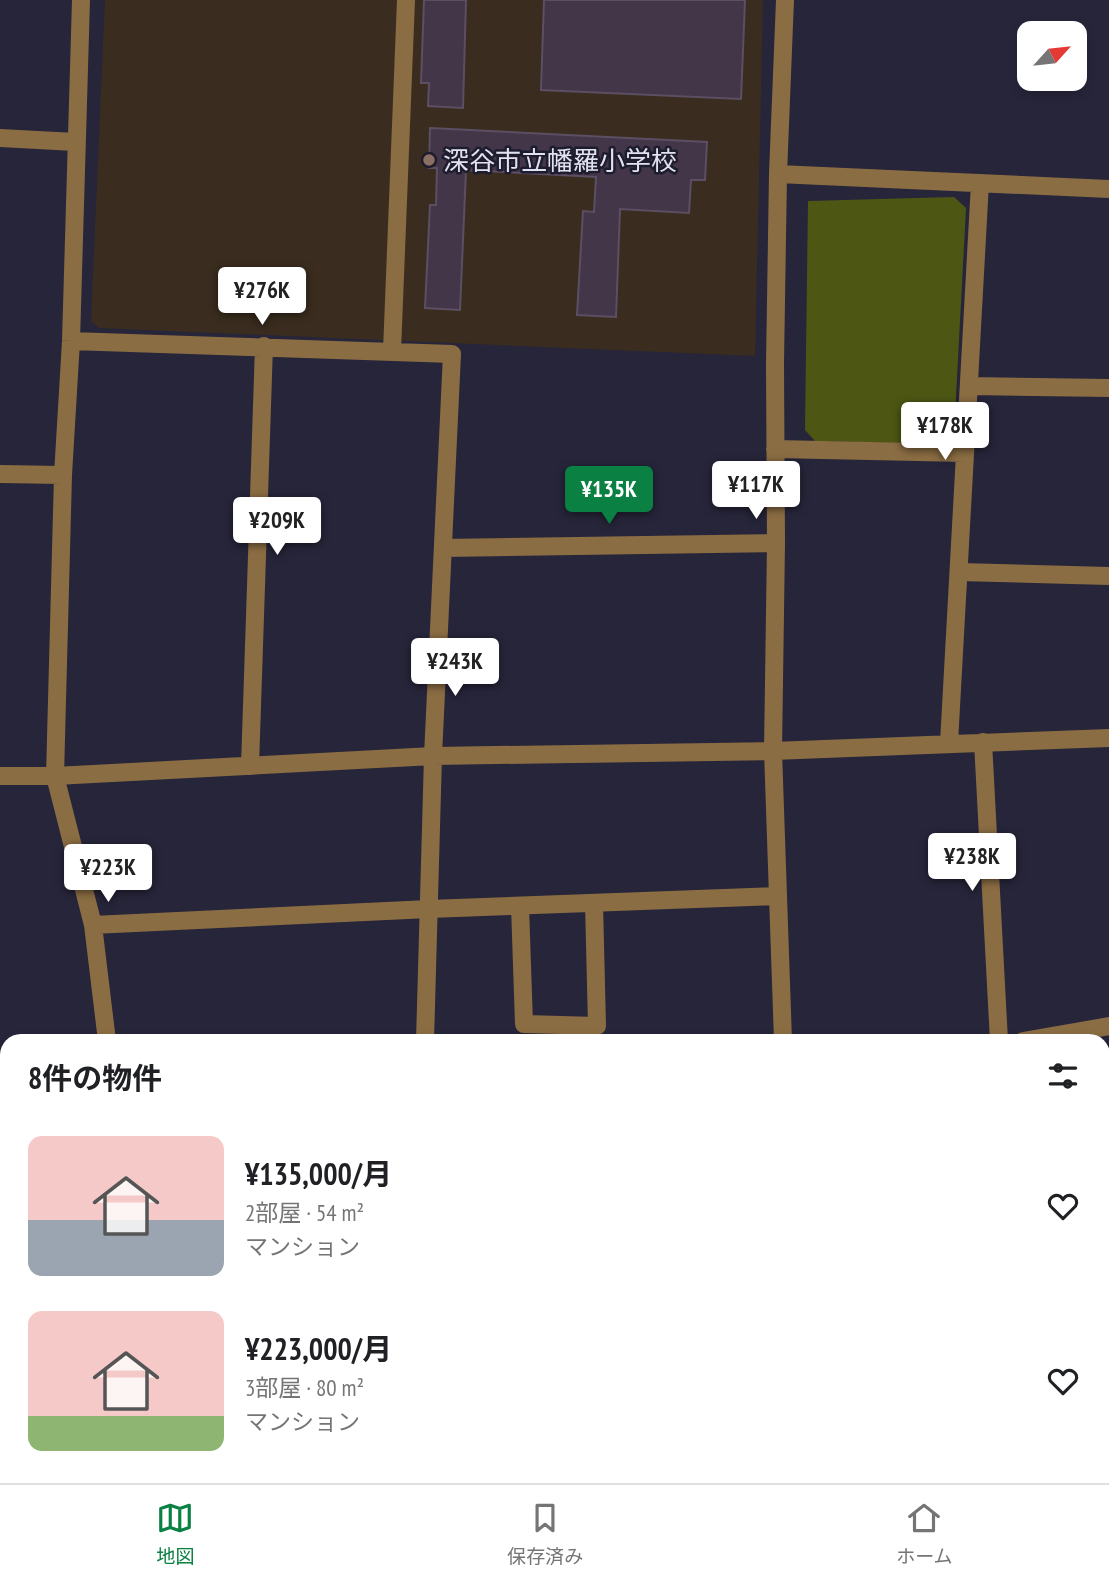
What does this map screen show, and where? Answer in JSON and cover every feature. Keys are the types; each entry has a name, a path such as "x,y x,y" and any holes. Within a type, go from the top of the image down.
{"street":[{"path":"81,0 55,776 93,925 106,1034"},
{"path":"392,351 407,0"},
{"path":"783,1034 773,751 778,174 785,0"},
{"path":"0,138 75,142"},
{"path":"778,174 1109,189"},
{"path":"950,743 980,183"},
{"path":"71,341 452,354 433,756 425,1034"},
{"path":"250,766 264,346"},
{"path":"968,386 1109,388"},
{"path":"775,449 965,453"},
{"path":"0,474 63,475"},
{"path":"443,548 776,543"},
{"path":"959,572 1109,576"},
{"path":"0,776 55,776 433,756 773,751 1109,738"},
{"path":"983,742 999,1034"},
{"path":"93,925 778,896"},
{"path":"520,906 524,1024 597,1026 594,903"},
{"path":"1063,1034 1109,1026"}],"shaded area":[{"name":"深谷市立幡羅小学校","path":"105,0 763,0 755,356 99,328 91,321"}],"green space":[{"path":"954,197 966,208 954,434 945,444 815,441 805,430 808,201"}],"building":[{"path":"424,0 466,0 463,108 428,106 429,83 421,83"},
{"path":"544,0 745,0 741,99 541,90"},
{"path":"430,128 707,142 705,180 691,180 689,213 620,209 616,317 577,315 583,211 594,212 596,177 466,170 460,310 425,308 430,205 436,205 437,168 429,168"}],"place":[{"name":"深谷市立幡羅小学校","path":"429,160"}]}
